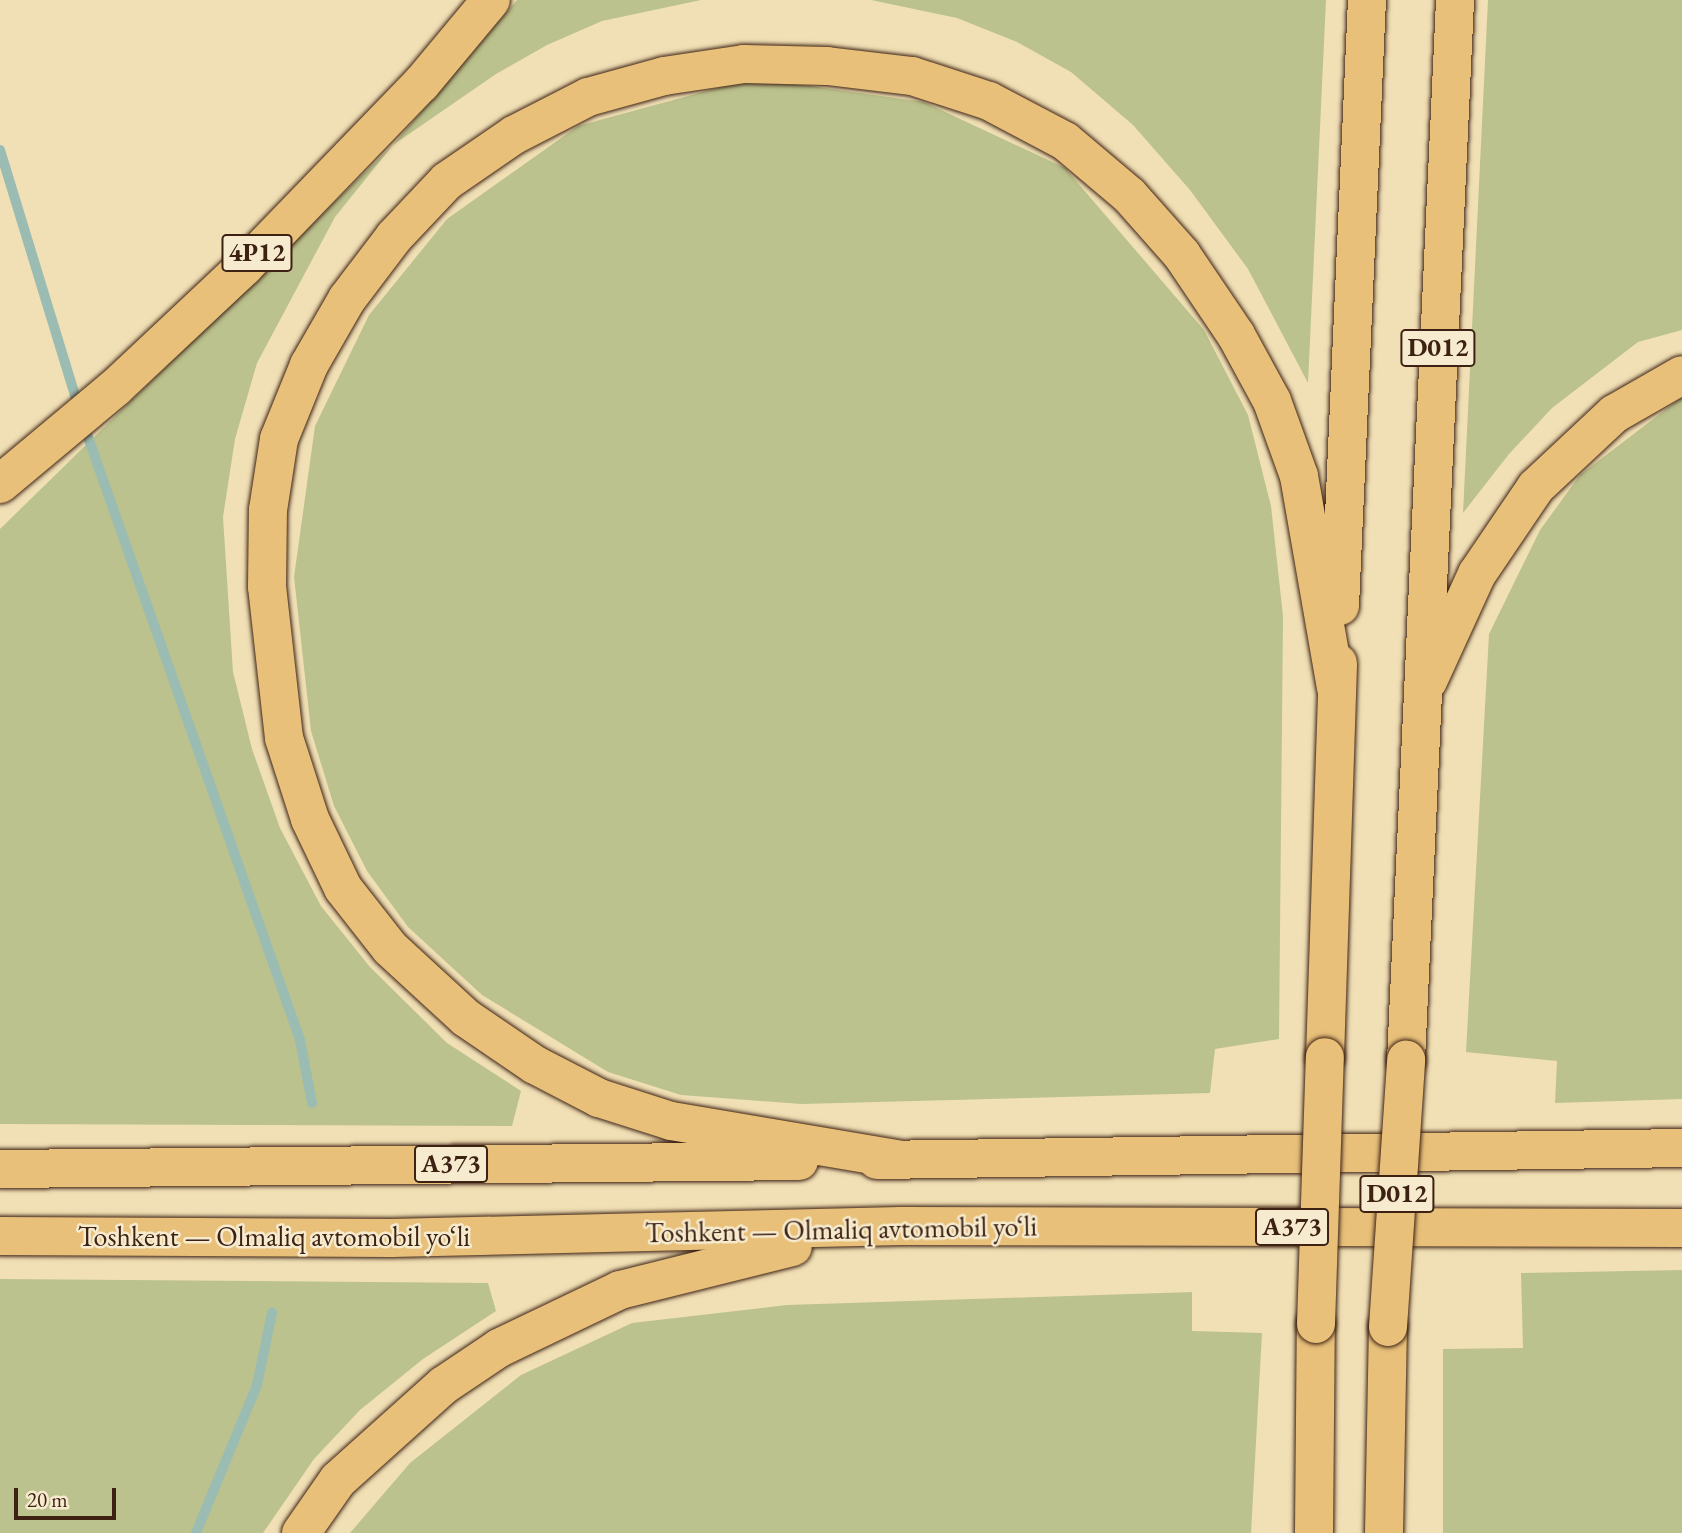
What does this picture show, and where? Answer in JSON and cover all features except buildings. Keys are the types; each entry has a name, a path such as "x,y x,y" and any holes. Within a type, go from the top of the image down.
{"highway":[{"name":"4P12","path":"0,484 115,388 244,267 421,84 491,0"},
{"name":"D012","path":"1314,1533 1316,1324 1336,688 1367,0"},
{"name":"D012","path":"1384,1533 1388,1327 1406,1060 1455,0"},
{"path":"902,1160 671,1121 599,1098 535,1065 466,1018 390,948 343,888 310,820 284,738 267,587 268,510 279,439 309,365 346,299 394,237 447,181 514,135 588,97 664,76 744,64 827,66 912,76 989,101 1065,141 1129,195 1182,255 1236,335 1272,401 1299,476 1336,688"},
{"path":"1421,696 1477,575 1536,487 1614,414 1682,375"},
{"name":"A373","path":"0,1169 902,1160 1682,1148"},
{"path":"301,1533 338,1480 444,1385 499,1348 562,1315 620,1290 747,1256 901,1226"},
{"name":"Toshkent — Olmaliq avtomobil yo‘li","path":"0,1236 391,1238 901,1226 1682,1228"}],"green space":[{"path":"517,0 701,0 602,21 547,45 496,74 393,145"},
{"path":"871,0 1326,0 1308,383 1248,269 1190,190 1133,125 1071,72 1017,42 957,18"},
{"path":"1488,0 1682,0 1682,330 1638,342 1552,408 1509,454 1463,513"},
{"path":"754,78 924,102 1065,168 1204,330 1248,415 1271,506 1283,616 1279,1039 1215,1049 1210,1093 801,1104 681,1095 608,1072 482,995 408,927 367,871 334,806 311,731 294,577 315,426 369,315 447,219 578,126"},
{"path":"393,145 335,217 257,363 235,439 223,517 233,672 252,749 280,828 321,906 370,967 447,1043 521,1091 512,1126 0,1124 0,529"},
{"path":"1682,397 1682,1099 1555,1103 1557,1061 1466,1052 1489,634 1540,530 1580,475"},
{"path":"1682,1270 1682,1533 1443,1533 1443,1349 1523,1348 1521,1273"},
{"path":"0,1279 488,1283 496,1311 423,1359 360,1410 314,1459 263,1533 0,1533"},
{"path":"1192,1292 1192,1331 1262,1333 1251,1533 350,1533 410,1463 521,1375 632,1323 787,1305"}],"waterway":[{"path":"0,150 79,408"},
{"path":"83,423 300,1040 312,1103"},
{"path":"196,1533 257,1385 272,1313"}]}
